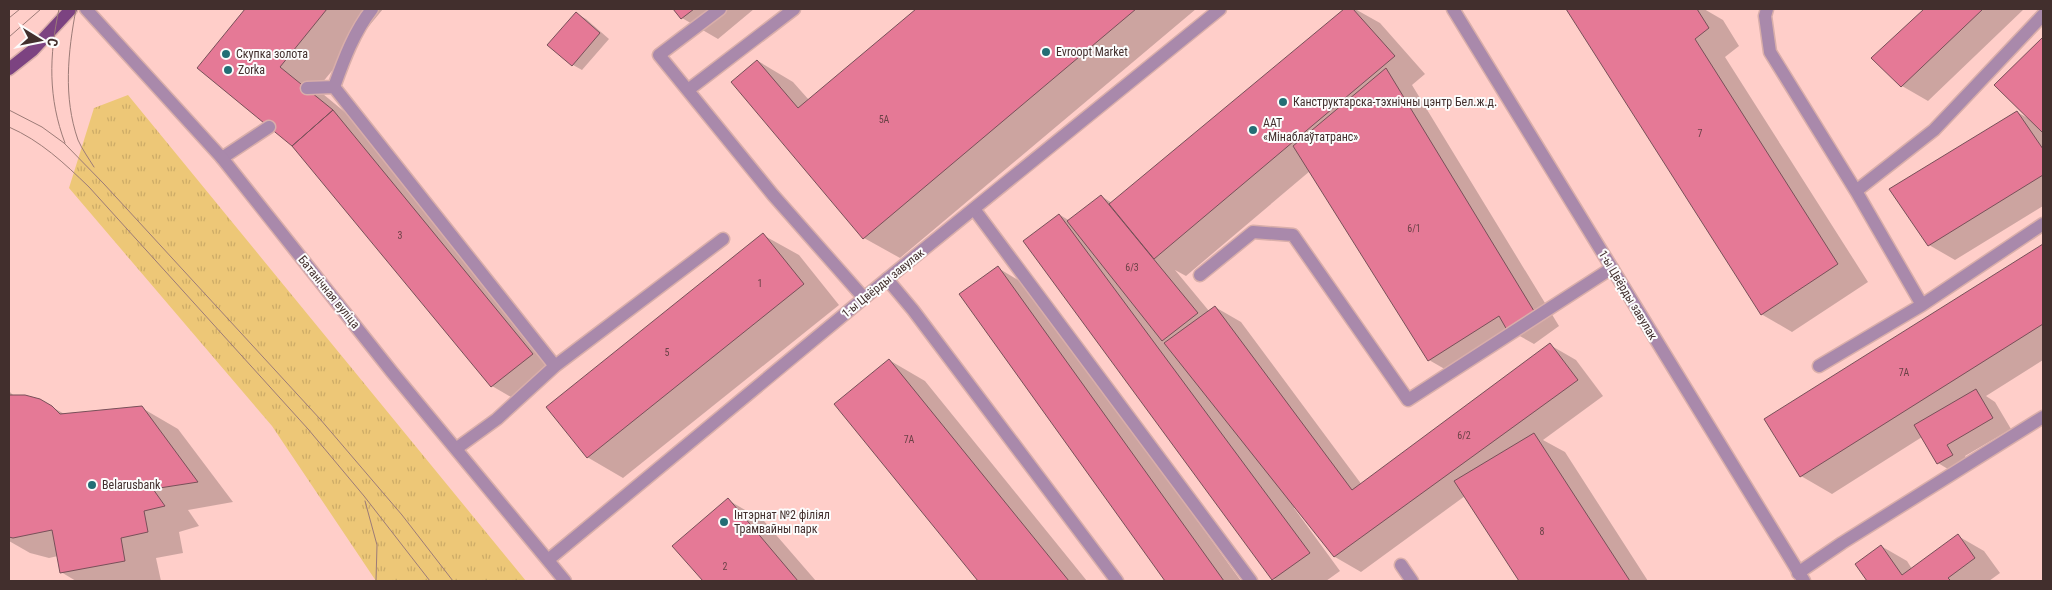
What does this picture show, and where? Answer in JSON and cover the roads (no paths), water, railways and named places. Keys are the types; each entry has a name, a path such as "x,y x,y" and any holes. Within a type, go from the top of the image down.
{"main road":[{"path":"9,69 33,50 71,9"}],"street":[{"name":"Батанічная вуліца","path":"86,9 222,158 392,372 457,448 565,581"},
{"path":"334,87 360,24 372,9"},
{"path":"720,9 659,55 773,194 864,298"},
{"path":"688,90 794,9"},
{"name":"1-ы Цвёрды завулак","path":"548,560 887,279 1220,9"},
{"name":"1-ы Цвёрды завулак","path":"1453,9 1801,577"},
{"path":"1767,9 1765,16 1770,52 1856,191 1922,305"},
{"path":"1856,191 1934,130 2043,15"},
{"path":"306,88 334,87"},
{"path":"334,87 555,366"},
{"path":"222,158 269,127"},
{"path":"974,209 1251,581"},
{"path":"1819,366 1922,305 2043,224"},
{"path":"1200,275 1253,232 1293,235 1408,400 1612,268"},
{"path":"457,448 497,419 555,366 723,239"},
{"path":"887,279 919,318 1117,581"},
{"path":"1801,577 1842,543 2043,417"},
{"path":"1401,565 1412,581"}],"tram line":[{"path":"9,18 20,9"},
{"path":"9,37 41,9"},
{"path":"59,9 53,43 52,77 55,110 65,143"},
{"path":"76,9 68,74 70,107 78,140 94,167"},
{"path":"9,110 42,127 64,143 104,184 320,419 402,515 453,581"},
{"path":"9,127 42,146 89,187 308,429 364,496 430,581"},
{"path":"365,501 377,545 376,581"}],"place":[{"name":"Evroopt Market","path":"1046,52"},
{"name":"Скупка золота","path":"226,54"},
{"name":"Zorka","path":"228,70"},
{"name":"Канструктарска-тэхнічны цэнтр Бел.ж.д.","path":"1283,102"},
{"name":"ААТ «Мінаблаўтатранс»","path":"1253,130"},
{"name":"Belarusbank","path":"92,485"},
{"name":"Інтэрнат №2 філіял Трамвайны парк","path":"724,522"}]}
